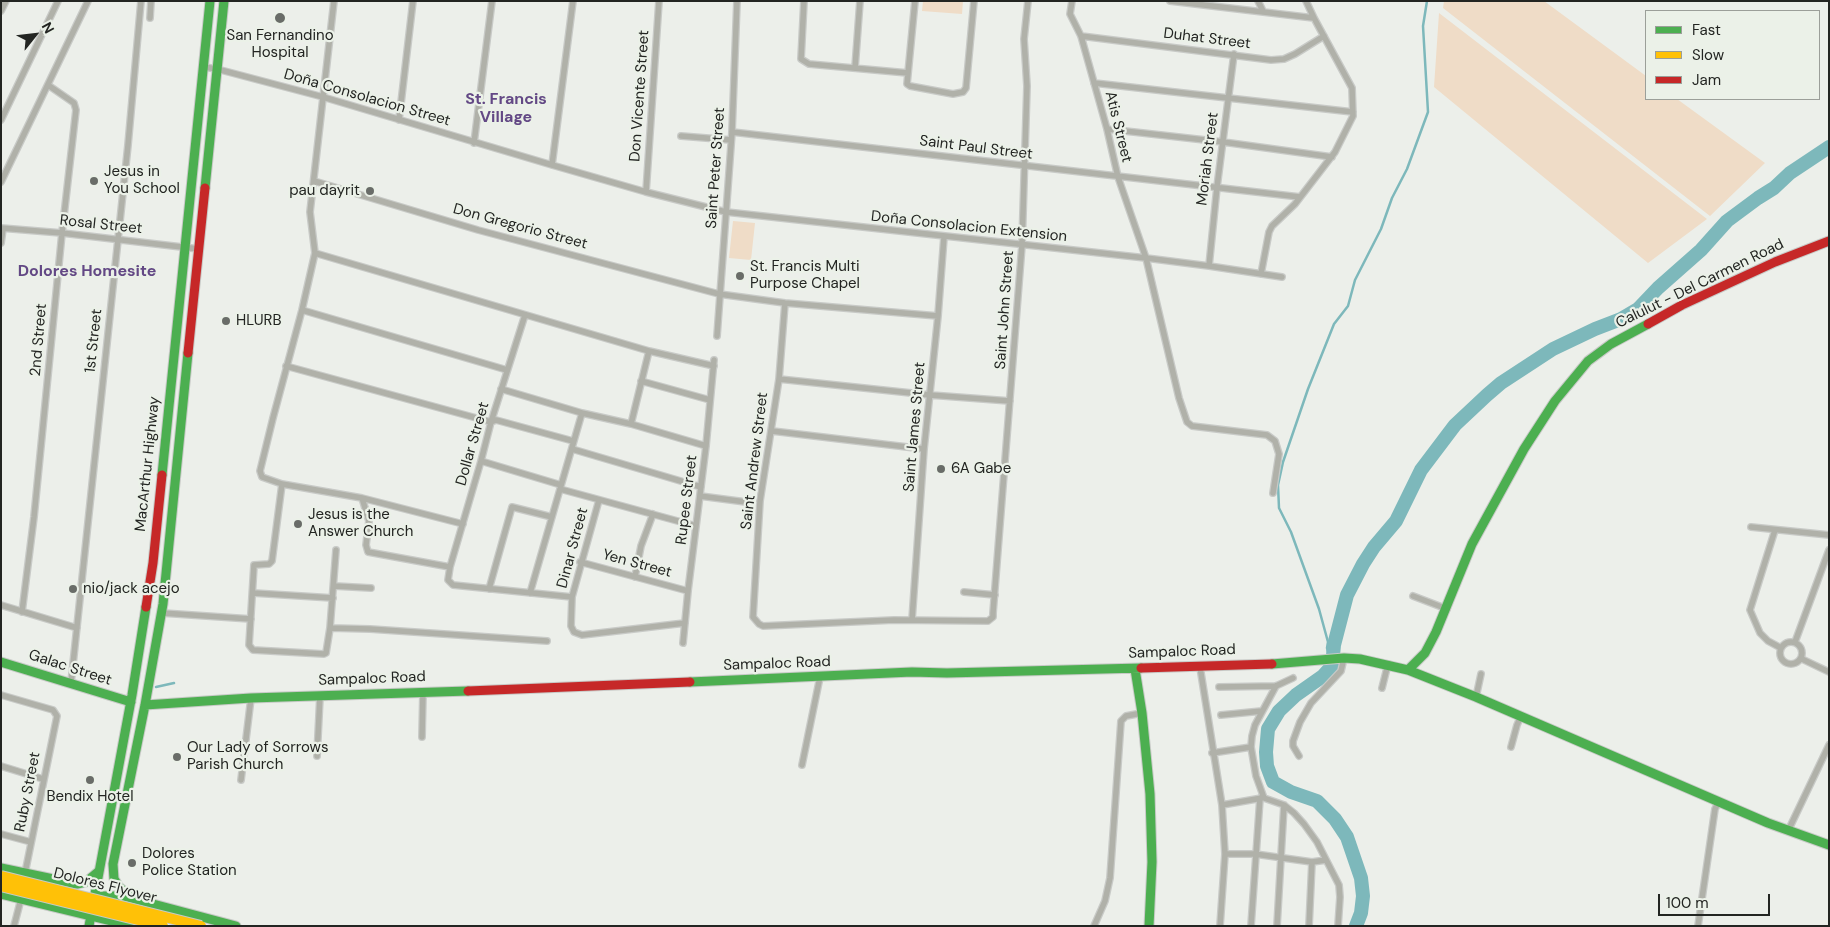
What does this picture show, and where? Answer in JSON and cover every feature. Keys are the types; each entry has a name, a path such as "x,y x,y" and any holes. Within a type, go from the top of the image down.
{"main road":[{"name":"MacArthur Highway","path":"90,921 124,700 154,553 210,1"},
{"name":"MacArthur Highway","path":"149,902 124,892 114,879 113,864 162,613 224,1"},
{"name":"Calulut - Del Carmen Road","path":"1408,670 1425,653 1447,609 1472,544 1538,424 1588,361 1611,344 1682,305 1775,262 1829,241"},
{"name":"Sampaloc Road","path":"145,705 251,698 546,688 912,672 956,673 1135,669 1276,664 1343,658 1364,659 1408,670 1476,697 1788,831 1829,845"},
{"name":"Galac Street","path":"1,662 124,700"},
{"path":"1135,669 1142,712 1150,794 1152,852 1149,926"},
{"path":"1,868 77,884 86,882 98,872"},
{"path":"21,898 26,874"},
{"name":"Dolores Flyover","path":"1,876 201,926"},
{"name":"Dolores Flyover","path":"1,886 163,926"},
{"path":"1,894 21,898 90,921 120,923 132,926"},
{"path":"93,902 101,896 123,896 236,926"},
{"path":"120,923 114,917 112,911 117,900 123,896"}],"street":[{"path":"1,11 6,1"},
{"path":"1,120 58,1"},
{"path":"1,182 88,1"},
{"name":"1st Street","path":"71,683 118,240 141,1"},
{"path":"150,18 151,1"},
{"path":"334,1 310,212 315,253 260,471 262,477 282,484 362,498 463,524"},
{"path":"400,120 413,1"},
{"path":"474,143 492,1"},
{"path":"552,166 573,1"},
{"name":"Don Vicente Street","path":"646,192 659,1"},
{"name":"Saint Peter Street","path":"718,336 719,294 732,132 737,1"},
{"path":"804,1 801,59 809,64 908,73"},
{"path":"855,68 860,1"},
{"path":"915,1 907,84 953,94 963,92 966,88 974,1"},
{"name":"Saint John Street","path":"912,620 985,622 990,619 993,613 1022,245 1027,86 1024,39 1028,1"},
{"name":"Atis Street","path":"1072,1 1070,14 1081,36 1107,129 1118,177 1146,258 1179,398 1187,422 1192,426 1267,435 1275,441 1279,454 1273,493"},
{"path":"1170,1 1314,18"},
{"path":"1258,1 1263,11"},
{"path":"1261,274 1269,232 1272,226 1300,197 1332,157 1353,116 1352,88 1306,1"},
{"name":"Duhat Street","path":"1081,36 1271,60 1284,59 1324,36"},
{"name":"Moriah Street","path":"1209,266 1234,54"},
{"name":"Doña Consolacion Street","path":"204,67 323,97 552,166 726,212"},
{"path":"1094,83 1353,112"},
{"name":"2nd Street","path":"22,612 34,517 76,110 74,103 48,85"},
{"path":"1107,129 1332,157"},
{"name":"Saint Paul Street","path":"732,132 1300,197"},
{"path":"681,136 731,140"},
{"name":"Don Gregorio Street","path":"314,181 478,230 719,294 784,303 938,316"},
{"name":"Doña Consolacion Extension","path":"726,212 1146,258 1282,277"},
{"path":"1,243 2,228"},
{"name":"Rosal Street","path":"2,228 62,233 199,250"},
{"name":"Saint James Street","path":"912,620 924,449 944,237"},
{"path":"315,253 649,351 631,424"},
{"name":"Saint Andrew Street","path":"784,303 772,431 760,501 752,615 755,621 763,626 912,620"},
{"path":"302,310 507,370"},
{"name":"Dollar Street","path":"489,589 453,586 448,580 491,422 525,315"},
{"name":"Rupee Street","path":"649,351 714,363 683,643"},
{"path":"286,366 491,422 496,420 573,441"},
{"path":"778,379 930,395 1010,401"},
{"path":"641,381 710,400"},
{"path":"501,389 706,446"},
{"path":"530,593 582,413"},
{"path":"772,431 924,449"},
{"path":"572,448 701,487"},
{"path":"481,461 599,500 696,526"},
{"path":"282,484 272,561 269,564 254,565 249,645 253,650 324,654 327,650 330,628 336,550"},
{"path":"700,496 746,502"},
{"path":"362,498 369,521 366,545 368,552 450,567"},
{"name":"Dinar Street","path":"599,500 580,562 572,597 571,626 574,632 582,635 685,623"},
{"path":"552,517 512,506 489,589 572,597"},
{"path":"635,577 641,546 653,514"},
{"path":"1751,527 1829,535"},
{"path":"1775,530 1750,610 1760,633 1768,641 1781,648"},
{"path":"1795,642 1829,550"},
{"name":"Yen Street","path":"580,562 688,591"},
{"path":"334,586 371,588"},
{"path":"964,592 995,595"},
{"path":"252,593 332,598"},
{"path":"1413,596 1447,609"},
{"path":"1,605 77,628"},
{"path":"162,613 251,619"},
{"path":"330,628 547,641"},
{"path":"1795,642 1803,652 1802,659 1792,665 1786,663 1780,654 1781,648 1785,644 1795,642"},
{"path":"1299,756 1293,746 1293,740 1300,722 1311,703 1341,671 1343,658"},
{"path":"1802,659 1829,672"},
{"path":"1382,688 1388,664"},
{"path":"1200,667 1212,752 1222,805 1225,854 1220,926"},
{"path":"1476,697 1481,674"},
{"path":"802,765 820,677"},
{"path":"1219,687 1276,686 1293,678"},
{"path":"1251,926 1255,854 1262,798 1251,747 1255,725 1276,686"},
{"path":"422,736 423,692"},
{"name":"Ruby Street","path":"1,695 53,710 57,716 43,779 26,874"},
{"path":"317,756 320,696"},
{"path":"241,780 251,698"},
{"path":"1221,716 1262,711"},
{"path":"1094,926 1105,901 1110,878 1121,720 1126,716 1142,712"},
{"path":"1511,747 1521,716"},
{"path":"1788,831 1829,745"},
{"path":"1212,752 1251,747"},
{"path":"1,766 43,779"},
{"path":"1222,805 1262,798 1284,805 1304,824 1316,842 1339,886 1338,926"},
{"path":"1698,926 1715,809 1718,801"},
{"path":"1277,926 1284,805"},
{"path":"1,834 31,842"},
{"path":"1225,854 1255,854 1312,862 1326,860"},
{"path":"1309,926 1312,862"},
{"path":"14,926 21,898"}],"shaded area":[{"path":"923,1 963,1 962,14 922,11"},
{"path":"1444,1 1544,1 1645,75 1645,100 1678,100 1765,163 1710,216 1443,8"},
{"path":"1439,13 1707,219 1648,263 1434,87"},
{"path":"733,221 755,223 751,260 729,258"}],"waterway":[{"path":"1332,666 1319,609 1291,532 1279,508 1278,485 1283,462 1308,389 1334,324 1348,306 1355,280 1381,229 1392,198 1407,169 1428,112 1423,26 1427,1"},
{"path":"1356,926 1361,913 1363,896 1361,878 1347,837 1335,819 1317,801 1291,792 1273,782 1267,766 1266,752 1268,729 1279,711 1296,695 1323,676 1332,666 1334,645 1347,595 1363,564 1374,547 1396,521 1421,470 1455,425 1487,395 1501,383 1553,349 1621,319 1638,309 1658,288 1701,250 1727,221 1774,188 1790,173 1829,147"},
{"path":"156,687 174,683"}],"traffic: fast":[{"path":"162,475 210,1"},
{"path":"205,188 224,1"},
{"path":"1408,670 1425,653 1436,632 1472,544 1524,449 1555,401 1588,361 1611,344 1648,324"},
{"path":"149,902 125,892 119,887 114,879 113,864 163,604 188,353"},
{"path":"89,926 132,695 146,607"},
{"path":"1272,664 1344,658 1360,659 1408,670 1476,697 1768,823 1829,845"},
{"path":"1,662 131,702"},
{"path":"690,682 912,672 947,673 1141,668"},
{"path":"1135,669 1142,713 1150,794 1152,862 1149,926"},
{"path":"145,705 251,698 468,691"},
{"path":"1,868 77,884 86,882 98,872"},
{"path":"1,894 132,926"},
{"path":"93,902 101,896 123,896 236,926"}],"traffic: jam":[{"path":"188,353 205,188"},
{"path":"1648,324 1682,305 1775,262 1829,241"},
{"path":"146,607 153,563 162,475"},
{"path":"1141,668 1272,664"},
{"path":"468,691 690,682"}],"traffic: slow":[{"path":"1,876 201,926"},
{"path":"1,886 163,926"}],"place":[{"name":"San Fernandino Hospital","path":"280,18"},
{"name":"Jesus in You School","path":"94,181"},
{"name":"pau dayrit","path":"370,191"},
{"name":"St. Francis Multi Purpose Chapel","path":"740,276"},
{"name":"HLURB","path":"226,321"},
{"name":"6A Gabe","path":"941,469"},
{"name":"Jesus is the Answer Church","path":"298,524"},
{"name":"nio/jack acejo","path":"73,589"},
{"name":"Our Lady of Sorrows Parish Church","path":"177,757"},
{"name":"Bendix Hotel","path":"90,780"},
{"name":"Dolores Police Station","path":"132,863"}],"district":[{"name":"St. Francis Village","path":"506,109"},
{"name":"Dolores Homesite","path":"87,272"}]}
